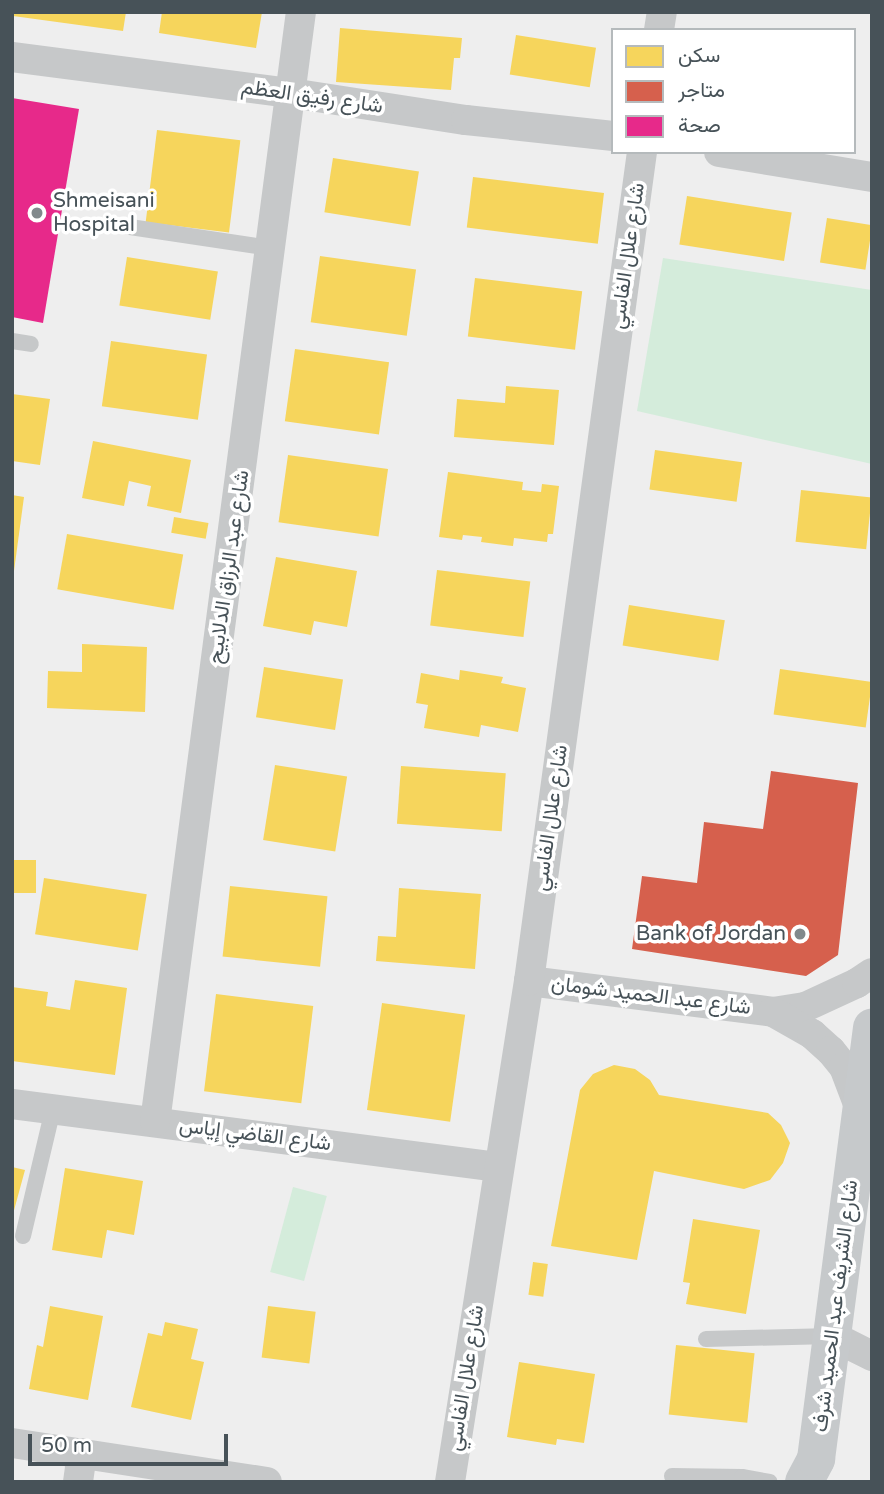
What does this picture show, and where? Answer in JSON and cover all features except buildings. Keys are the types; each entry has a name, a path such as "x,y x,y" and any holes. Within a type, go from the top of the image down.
{"street":[{"name":"شارع عبد الرزاق الدلابيح","path":"155,1122 301,12"},
{"name":"شارع رفيق العظم","path":"12,57 291,93 466,120 611,136"},
{"name":"شارع علال الفاسي","path":"450,1482 497,1167 529,981 642,154"},
{"path":"731,154 872,177"},
{"name":"شارع عبد الحميد شومان","path":"529,981 773,1012 805,1007 857,983 872,973"},
{"name":"شارع عبد الحميد شومان","path":"773,1012 812,1034 831,1051 844,1067 860,1109"},
{"name":"شارع الشريف عبد الحميد شرف","path":"814,1474 871,1041"},
{"name":"شارع القاضي إياس","path":"12,1104 497,1167"},
{"path":"832,1336 872,1356"},
{"path":"12,1443 80,1468 267,1482"}],"lane":[{"path":"130,227 271,248"},
{"path":"12,341 31,344"},
{"path":"23,1236 53,1109"},
{"path":"706,1339 832,1336"},
{"path":"673,1476 742,1477 770,1482"}],"green space":[{"path":"663,258 872,290 872,464 637,411"},
{"path":"293,1187 327,1196 304,1281 270,1272"}],"place":[{"name":"Shmeisani Hospital","path":"37,213"},
{"name":"Bank of Jordan","path":"800,934"}]}
